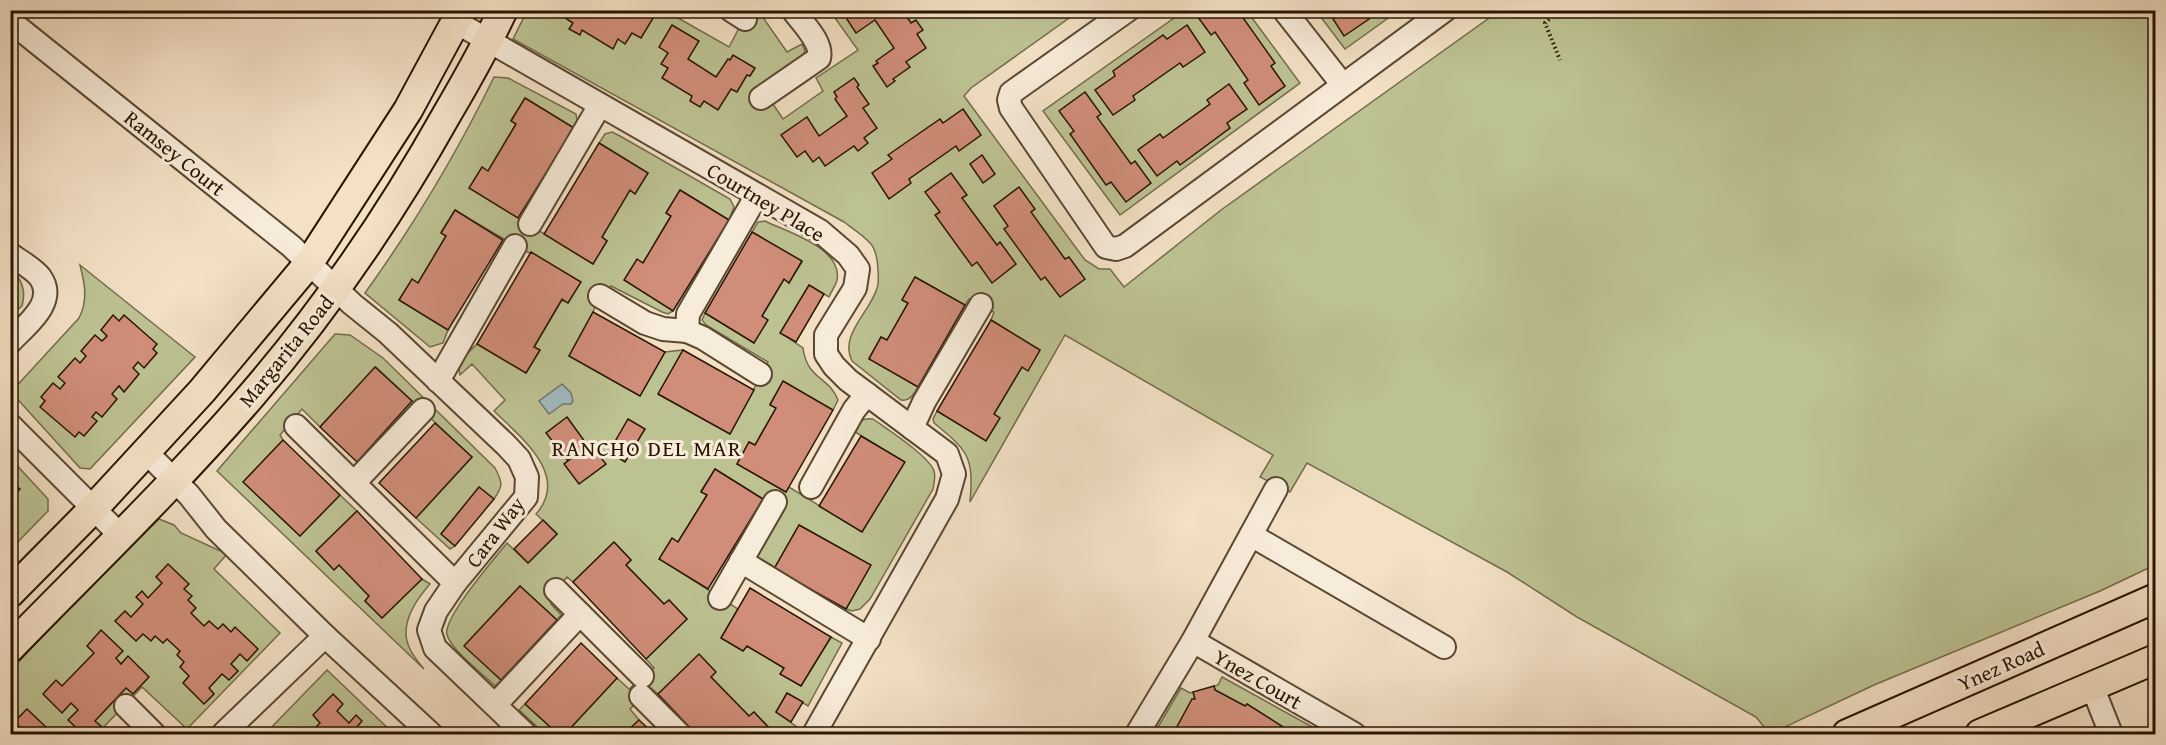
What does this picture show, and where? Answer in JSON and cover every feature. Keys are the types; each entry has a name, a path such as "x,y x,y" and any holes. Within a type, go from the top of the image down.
{"main road":[{"name":"Margarita Road","path":"10,648 174,480 251,395 337,288 418,166 489,41 503,10"},
{"name":"Margarita Road","path":"10,594 94,508 202,391 309,263 408,111 459,16"},
{"name":"Ynez Road","path":"1847,735 2156,598"},
{"path":"1980,735 2156,658"}],"street":[{"path":"761,98 819,58 818,45 793,10"},
{"path":"1128,10 1011,93 1009,100 1011,108 1106,247 1116,249 1125,246 1445,10"},
{"path":"1284,10 1342,84"},
{"name":"Courtney Place","path":"459,16 489,41 820,231 848,255 858,269 855,288 826,335 826,354 834,366 867,394 947,454 954,474 947,499 814,735"},
{"name":"Ramsey Court","path":"10,21 337,288"},
{"path":"530,224 600,105"},
{"path":"687,332 687,314 757,195"},
{"path":"438,381 515,246"},
{"path":"10,254 39,277 46,292 43,307 10,342"},
{"name":"Cara Way","path":"337,288 506,445 519,459 527,477 526,497 455,583 436,611 429,630 435,648 525,735"},
{"path":"600,296 645,323 663,329 687,332 703,338 760,374"},
{"path":"912,428 924,402 981,305"},
{"path":"811,487 854,410 867,394"},
{"path":"354,483 423,410"},
{"path":"10,424 120,535"},
{"path":"296,426 455,583"},
{"path":"146,452 174,480 216,529 325,636 431,735"},
{"name":"Ynez Court","path":"1137,735 1193,641 1276,489"},
{"path":"720,598 775,502"},
{"path":"1251,535 1444,647"},
{"path":"741,561 868,639"},
{"path":"556,590 580,614 642,686 679,735"},
{"path":"495,705 580,614"},
{"path":"223,735 325,636"},
{"name":"Ynez Court","path":"1193,641 1353,735"},
{"path":"2092,686 2111,735"},
{"path":"126,706 154,735"}],"path":[{"path":"1558,10 1545,23 1560,60"}],"green space":[{"path":"664,10 729,47 748,11 775,11 764,19 787,52 802,44 805,51 803,56 755,89 767,108 773,104 783,119 823,91 816,78 858,50 830,11 1079,11 971,88 964,96 1085,260 1099,269 1110,269 1124,287 1221,210 1499,11 2155,11 2155,565 2100,591 1874,685 1770,734 1756,717 1577,617 1507,572 1307,463 1290,492 1260,477 1273,455 1065,335 970,502 971,474 966,456 955,441 934,423 933,419 937,411 986,440 999,418 994,414 1022,367 1028,370 1040,350 991,320 994,312 969,299 965,305 915,277 902,300 908,303 887,340 881,337 869,358 918,387 909,398 901,400 852,361 849,351 853,331 870,303 878,284 876,255 873,246 867,240 844,222 513,39 527,11"},
{"path":"1184,11 1247,11 1300,83 1120,215 1043,111"},
{"path":"1319,11 1398,11 1345,49 1320,16"},
{"path":"494,77 508,78 576,114 577,120 574,128 525,98 511,120 516,124 488,171 482,167 470,188 593,264 607,241 602,237 630,190 635,194 648,173 599,143 605,134 612,132 620,136 730,199 734,207 729,220 680,190 666,213 671,216 643,263 637,260 673,311 668,314 662,312 611,286 600,296 569,356 640,396 665,352 683,350 659,395 730,434 768,362 706,325 702,320 705,313 754,343 762,316 784,279 789,282 802,262 752,232 758,222 765,221 823,250 837,269 836,284 829,297 809,285 781,333 803,348 809,366 830,387 838,400 833,410 783,382 770,404 776,408 755,445 749,442 737,464 786,492 789,487 862,532 904,462 852,430 859,422 873,419 916,451 934,471 933,489 870,599 860,609 852,611 846,609 870,565 799,525 774,569 757,557 783,509 775,502 763,499 715,469 701,491 707,495 678,542 660,559 738,609 721,638 743,651 747,646 784,668 781,674 801,686 831,637 842,643 808,706 787,693 776,712 797,727 793,734 769,734 772,731 754,712 749,716 711,677 699,655 658,694 651,688 630,709 639,720 624,734 565,734 617,678 629,689 654,668 646,659 687,619 669,600 664,604 626,565 631,560 614,542 573,582 567,577 550,597 551,604 561,615 557,620 520,586 465,645 501,680 495,686 461,655 447,635 448,627 461,603 507,543 528,563 557,534 536,514 545,499 548,485 545,471 538,457 494,411 505,400 472,364 460,375 461,361 477,344 526,373 540,350 534,347 562,300 568,303 580,282 455,210 441,232 446,236 418,283 412,280 399,300 448,330 443,343 430,347 365,293 434,188"},
{"path":"80,265 195,357 90,469 80,468 11,392 79,318 84,305 85,292"},
{"path":"18,277 24,294 22,306 17,310 11,304 10,284"},
{"path":"335,334 350,335 383,358 495,468 501,484 497,495 494,499 479,487 441,534 455,546 450,549 416,518 472,457 376,367 320,427 302,409 280,435 283,440 244,482 300,536 340,495 357,511 316,551 334,570 339,565 369,596 365,601 382,618 422,579 430,584 410,614 406,632 411,652 424,669 217,471"},
{"path":"11,459 48,499 48,511 11,549"},
{"path":"159,519 174,525 181,533 227,554 214,569 280,633 187,729 142,687 99,732 101,734 11,734 10,671 75,602"},
{"path":"327,670 394,734 265,734"},
{"path":"1222,677 1325,734 1294,734 1247,704 1245,706 1215,690 1214,686 1218,685"},
{"path":"1181,688 1190,693 1193,692 1195,699 1192,700 1173,734 1156,734 1155,732"},
{"path":"525,704 558,734 545,734 519,710"}],"water":[{"path":"562,384 571,393 573,401 571,404 563,404 549,414 539,401"}],"building":[{"path":"561,10 605,10 617,18 621,10 647,10 655,15 641,38 632,33 625,44 618,39 613,49 582,30 580,35 569,29 573,23 559,14"},
{"path":"841,10 903,10 911,23 916,20 923,30 917,34 926,48 906,62 910,67 893,79 895,81 887,87 873,66 878,63 876,61 894,48 875,20 856,33"},
{"path":"1198,10 1231,10 1234,15 1239,12 1275,63 1271,66 1285,86 1259,105 1244,83 1248,80 1215,32 1211,35 1195,13"},
{"path":"1344,10 1363,10 1369,19 1344,36 1333,19"},
{"path":"672,25 699,41 688,59 716,77 733,55 755,68 750,76 747,75 737,92 731,89 718,110 704,101 700,107 690,101 692,96 662,78 668,68 661,64 668,53 659,47"},
{"path":"1187,25 1205,52 1183,67 1180,63 1133,96 1135,100 1113,115 1095,90 1115,76 1113,71 1163,35 1167,39"},
{"path":"854,78 859,85 857,87 869,104 863,108 877,128 864,138 868,143 858,151 854,146 825,166 819,157 813,162 805,151 797,157 781,135 807,117 819,136 847,116 835,99 837,97 834,92"},
{"path":"1229,84 1247,109 1227,123 1230,128 1180,165 1177,161 1157,176 1138,150 1160,134 1163,138 1210,104 1207,100"},
{"path":"1085,92 1101,114 1097,117 1131,164 1135,161 1151,183 1126,202 1111,182 1106,185 1070,134 1074,131 1059,111"},
{"path":"525,98 574,128 518,218 469,188 482,167 488,171 516,124 511,121"},
{"path":"963,109 981,135 959,151 956,146 909,179 911,183 889,199 872,173 892,159 888,155 940,119 943,123"},
{"path":"599,143 648,173 635,194 630,190 602,237 607,241 593,264 544,234"},
{"path":"982,155 995,174 983,183 970,164"},
{"path":"951,173 967,195 962,198 997,245 1000,242 1016,264 992,283 977,262 972,266 935,215 940,212 925,192"},
{"path":"1019,187 1035,209 1031,212 1065,259 1069,257 1085,279 1060,297 1045,277 1041,280 1004,229 1008,226 994,206"},
{"path":"680,190 729,220 673,311 624,280 637,259 643,263 671,216 666,213"},
{"path":"455,210 503,240 448,330 399,300 412,279 418,283 446,236 441,233"},
{"path":"752,232 802,261 789,283 784,279 762,316 768,320 754,343 705,313"},
{"path":"531,252 581,282 568,303 562,299 534,347 540,350 526,373 477,344"},
{"path":"915,277 965,305 918,387 869,359 881,337 887,340 908,303 902,300"},
{"path":"809,285 824,294 796,342 780,333"},
{"path":"593,312 665,352 640,396 569,356"},
{"path":"113,315 119,321 124,315 157,344 153,349 157,353 144,368 138,362 133,368 139,374 124,392 119,386 112,394 117,399 102,417 96,412 92,417 97,421 84,436 79,432 75,437 40,407 45,401 41,397 53,383 60,389 65,383 58,377 75,358 80,363 86,356 81,351 95,335 102,341 107,336 101,330"},
{"path":"991,320 1040,350 1028,371 1022,367 994,414 1000,418 986,441 937,411"},
{"path":"683,350 754,390 730,434 658,394"},
{"path":"375,367 412,401 357,462 320,427"},
{"path":"783,381 833,410 786,492 737,464 749,442 755,445 776,408 770,405"},
{"path":"567,417 588,446 568,461 546,433"},
{"path":"628,419 645,429 625,462 609,452"},
{"path":"435,423 472,457 416,518 379,483"},
{"path":"861,436 905,462 862,532 819,506"},
{"path":"283,440 340,495 300,536 243,482"},
{"path":"590,444 606,464 579,484 564,464"},
{"path":"715,469 763,499 708,589 659,559 672,538 678,542 707,495 701,492"},
{"path":"10,480 20,489 10,499"},
{"path":"479,487 494,499 455,546 441,534"},
{"path":"357,511 422,579 382,618 365,601 369,596 339,565 334,570 316,551"},
{"path":"543,520 557,534 528,563 514,549"},
{"path":"799,525 871,565 846,609 774,569"},
{"path":"614,542 631,560 626,565 664,604 669,600 687,619 646,659 573,582"},
{"path":"168,564 189,584 184,589 192,596 188,600 196,608 191,613 204,626 209,621 218,629 223,624 231,632 235,627 258,649 247,661 240,654 231,664 238,671 229,680 222,674 209,688 214,694 204,704 183,683 189,676 180,667 184,662 177,655 180,651 167,639 163,643 155,636 151,641 143,634 136,641 115,621 125,611 131,617 143,604 136,597 142,591 148,598 162,583 156,577"},
{"path":"520,586 557,620 501,680 464,646"},
{"path":"750,588 831,637 801,686 780,674 784,668 747,646 743,651 721,638"},
{"path":"101,630 123,651 116,658 121,664 128,656 149,677 133,694 126,688 95,721 101,726 93,734 83,734 68,720 78,710 71,703 62,713 43,694 56,680 62,686 94,653 87,646"},
{"path":"581,643 617,678 565,734 558,734 525,704"},
{"path":"699,654 716,672 711,677 749,716 754,712 772,731 769,734 696,734 658,694"},
{"path":"1214,686 1215,690 1245,706 1247,704 1294,734 1228,734 1222,731 1209,734 1173,734 1192,699 1195,699 1193,692"},
{"path":"787,693 803,702 791,722 776,712"},
{"path":"333,694 343,704 337,711 349,723 356,715 362,721 356,728 363,734 317,734 313,730 320,723 313,715"},
{"path":"27,709 48,729 43,734 15,734 21,728 14,722"},
{"path":"639,720 654,734 624,734"}],"district":[{"name":"RANCHO DEL MAR","path":"647,448"}]}
